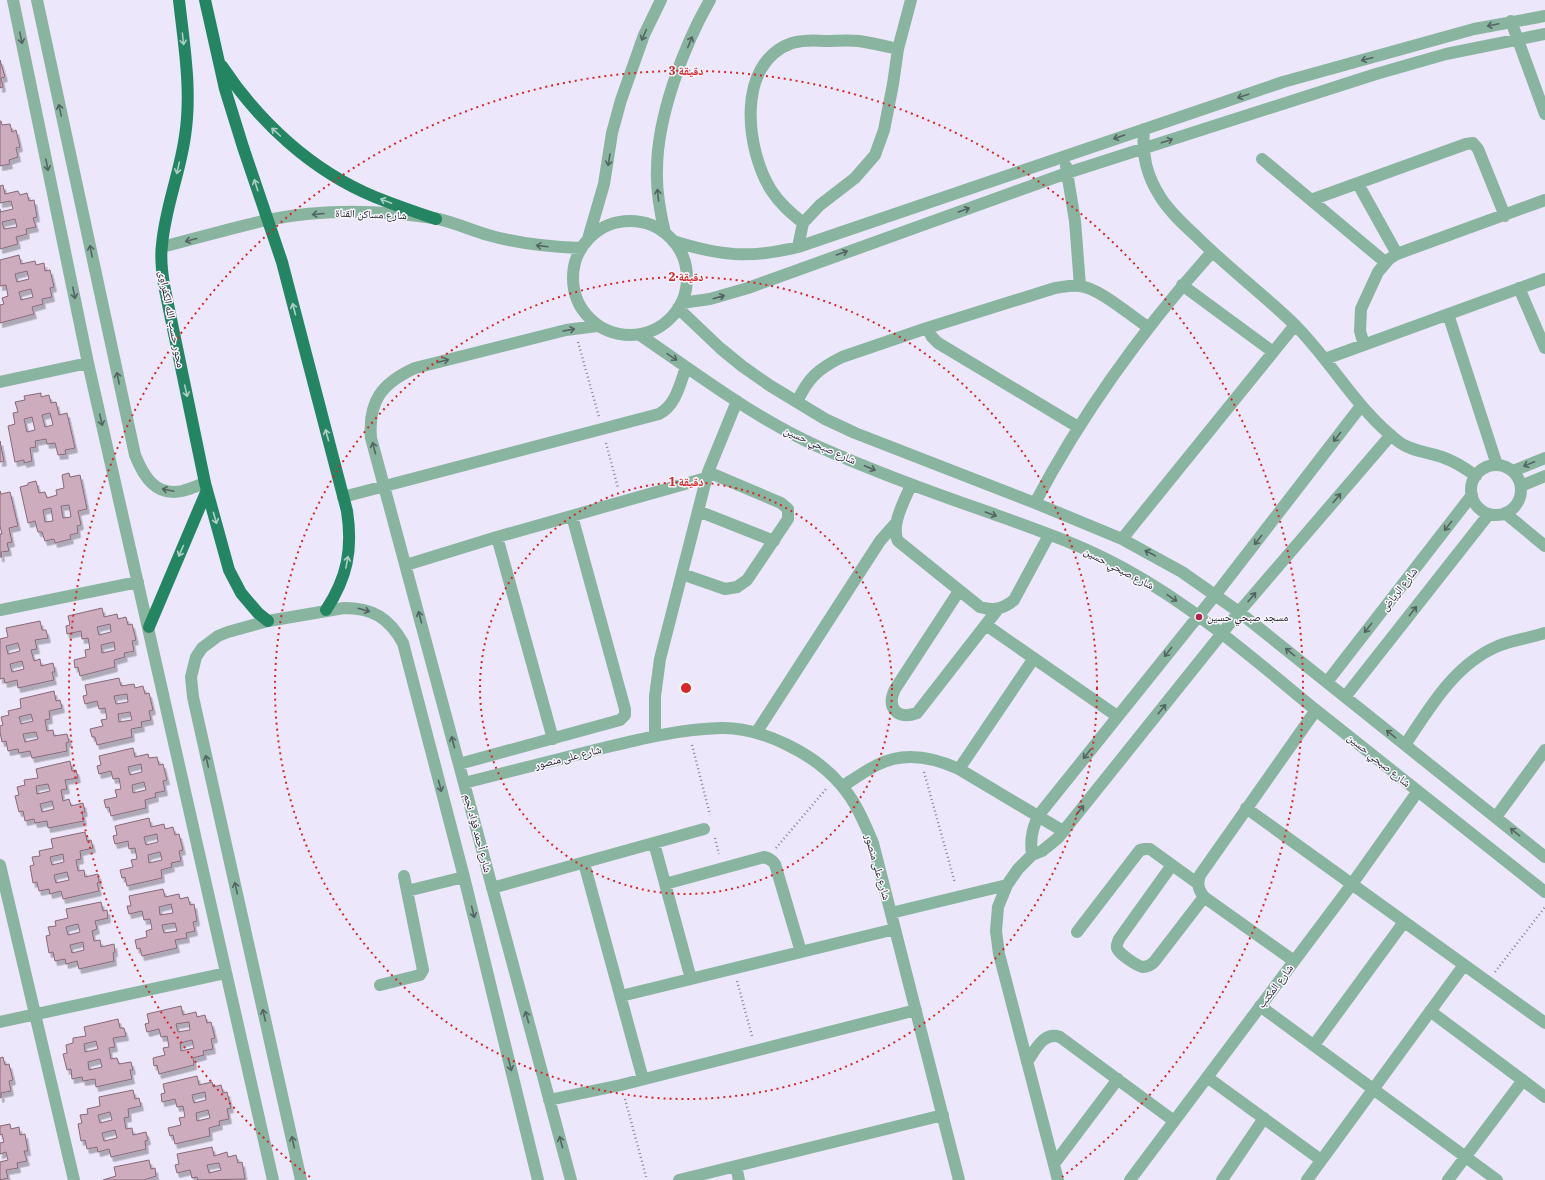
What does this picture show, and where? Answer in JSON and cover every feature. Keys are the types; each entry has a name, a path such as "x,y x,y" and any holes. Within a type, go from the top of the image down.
{"main road":[{"name":"محور حسب الله الكفراوى","path":"178,0 188,92 188,114 185,138 164,226 162,268 164,285 206,487 229,570 234,582 249,603 268,621"},
{"path":"205,0 217,59 242,147 282,262 343,497 349,526 348,556 341,584 326,610"},
{"path":"217,59 234,84 253,107 296,149 321,167 374,196 436,218"},
{"path":"149,627 206,487"}],"street":[{"path":"13,0 88,363 273,1180"},
{"path":"37,0 135,455 142,473 148,481 164,490 180,491 206,487"},
{"path":"584,244 608,225 631,221 655,226 669,237 681,252 687,278 685,291 680,306 662,326 651,331 640,335 617,334 597,326 588,318 580,308 572,284 575,260 584,244 604,184 612,133 621,100 644,36 661,0"},
{"path":"710,0 692,36 680,65 662,125 658,146 657,183 660,212 669,237 705,251 742,255 779,252 798,248 1283,82 1454,35 1511,21 1545,16"},
{"path":"798,248 803,223 820,205 855,178 875,155 884,130 898,49 911,0"},
{"path":"1511,21 1545,114"},
{"path":"680,306 761,284 811,264 1067,173 1411,64 1446,54 1545,34"},
{"path":"803,223 786,209 771,190 759,164 751,126 751,94 758,75 766,62 778,50 792,43 809,40 858,41 898,49"},
{"path":"1144,129 1143,149 1150,176 1161,198 1176,217 1212,252 1295,325 1325,359 1361,406 1400,444 1459,464 1476,476"},
{"path":"1311,200 1466,144 1473,143 1478,149 1504,216"},
{"path":"1064,156 1075,221 1080,286"},
{"path":"1262,159 1385,262"},
{"path":"1358,184 1397,254"},
{"path":"1364,345 1360,331 1361,309 1378,272 1385,262 1397,254 1545,200"},
{"name":"شارع مساكن القناة","path":"162,247 268,220 290,216 364,212 436,218 515,242 544,246 584,244"},
{"path":"1035,503 1078,427 1148,328 1182,285 1212,252"},
{"path":"1325,359 1545,279"},
{"path":"1182,285 1273,352"},
{"path":"797,402 810,378 830,363 842,357 927,328 1055,288 1080,286 1094,291 1148,328"},
{"path":"1519,288 1545,348"},
{"path":"680,306 720,348 769,385 855,433 1035,503 1122,539 1182,572 1240,612 1545,857"},
{"path":"1448,314 1497,465"},
{"path":"1122,539 1295,325"},
{"path":"384,486 371,438 370,423 372,408 379,394 388,383 401,374 415,368 566,330 597,326"},
{"path":"927,328 932,337 938,343 1078,427"},
{"name":"شارع صبحي حسين","path":"640,335 737,401 790,433 911,485 1050,534 1125,568 1223,633 1316,710 1545,892"},
{"path":"0,382 88,363"},
{"path":"343,497 659,414 666,410 675,398 686,366"},
{"path":"655,735 654,715 657,678 682,574 707,475 737,401"},
{"path":"1032,855 1030,844 1031,833 1038,816 1216,594 1361,406"},
{"path":"1058,1180 999,954 996,931 998,907 1007,885 1018,869 1032,855 1051,845 1063,831 1240,612 1391,435"},
{"path":"1513,471 1545,458"},
{"path":"1489,466 1506,466 1513,471 1518,477 1521,486 1521,494 1518,502 1512,509 1497,515 1490,514 1482,510 1475,503 1472,495 1473,482 1476,476 1489,466"},
{"path":"406,565 707,475 786,505 789,514 788,519 747,580 737,587 724,589 682,574"},
{"path":"1521,486 1545,476"},
{"path":"756,733 880,541 895,524 911,485"},
{"name":"شارع أحمد فؤاد نجم","path":"384,486 571,1180"},
{"name":"شارع الرياض","path":"1327,682 1472,495"},
{"path":"698,511 774,541"},
{"path":"1505,513 1545,546"},
{"path":"1345,697 1490,514"},
{"path":"459,764 620,720 626,712 572,516"},
{"path":"895,524 895,535 901,545 980,607 989,610 1007,606 1014,600 1050,534"},
{"path":"497,537 553,739"},
{"path":"0,610 138,582"},
{"path":"959,590 894,689 890,698 892,707 899,714 908,716 917,713 998,609"},
{"path":"301,1180 190,677 196,657 202,648 210,641 228,632 268,621 344,608 356,608 379,616 389,624 403,643 464,877 538,1180"},
{"path":"986,625 1117,716"},
{"path":"1405,745 1440,692 1481,654 1499,645 1545,633"},
{"path":"959,769 1034,658"},
{"path":"1294,961 1204,897 1199,891 1197,883 1200,875 1246,808 1316,710"},
{"name":"شارع على منصور","path":"464,783 655,735 689,730 723,728 756,733 799,750 839,782 861,813 873,843 959,1180"},
{"path":"1496,817 1545,750"},
{"path":"839,782 893,759 920,757 943,761 1063,831"},
{"name":"شارع المكتب","path":"1130,1180 1352,884 1418,791"},
{"path":"1246,808 1545,1022"},
{"path":"492,888 710,827"},
{"path":"654,843 691,979"},
{"path":"1077,932 1140,850 1150,849 1197,883"},
{"path":"665,884 764,857 772,860 775,864 801,952"},
{"path":"584,863 643,1079"},
{"path":"0,865 74,1180"},
{"path":"1172,865 1119,939 1117,948 1120,953 1139,966 1150,966 1204,897"},
{"path":"380,985 420,975 423,970 404,876"},
{"path":"407,891 464,877"},
{"path":"891,913 1007,885"},
{"path":"1314,1046 1404,922"},
{"path":"621,996 895,929"},
{"path":"1307,1180 1464,965"},
{"path":"0,1022 226,973"},
{"path":"1260,1006 1497,1180"},
{"path":"549,1100 621,1085 916,1010"},
{"path":"1430,1011 1545,1097"},
{"path":"1027,1062 1044,1038 1054,1035 1060,1037 1174,1121"},
{"path":"1207,1076 1321,1160"},
{"path":"1054,1164 1118,1079"},
{"path":"1448,1180 1523,1080"},
{"path":"680,1180 943,1115"},
{"path":"1222,1180 1264,1118"},
{"path":"736,1166 739,1180"}],"path":[{"path":"689,730 710,827 722,868"},
{"path":"920,757 959,897"},
{"path":"768,858 839,782"},
{"path":"1488,981 1545,908"},
{"path":"734,969 756,1050"},
{"path":"621,1085 647,1180"}],"building":[{"path":"0,60 5,77 1,78 3,87 0,88"},
{"path":"0,121 2,125 10,124 12,132 16,130 20,147 16,148 18,157 9,160 10,164 0,166"},
{"path":"3,185 5,194 18,191 20,195 27,193 29,201 34,200 37,217 33,218 36,227 26,229 27,234 16,237 18,244 0,249 0,212 13,209 11,201 0,203 0,186","holes":["15,219 17,227 4,229 2,222"]},
{"path":"19,255 21,264 35,261 36,265 44,263 45,271 50,270 54,287 50,288 52,297 42,299 43,304 32,307 34,314 0,323 0,305 4,304 2,298 8,296 6,285 0,286 0,260","holes":["27,271 29,279 17,282 15,274","31,289 33,297 21,300 19,292"]},
{"path":"41,393 41,397 49,395 51,403 56,402 59,415 67,413 75,448 65,450 66,454 58,455 55,443 47,444 46,439 35,441 36,447 30,448 32,461 24,463 24,460 15,462 8,426 15,424 13,413 18,412 15,402 25,400 24,396","holes":["50,413 53,425 45,427 42,415","32,417 35,430 27,432 24,419"]},
{"path":"0,441 4,461 0,462"},
{"path":"69,473 70,477 80,475 87,509 78,511 81,525 77,526 78,533 70,535 71,539 55,543 54,539 45,541 42,532 38,532 35,521 28,523 20,487 36,481 39,493 45,492 47,498 57,495 56,490 64,488 62,475","holes":["69,505 71,517 63,518 61,506","51,508 53,521 45,522 43,510"]},
{"path":"0,491 1,494 10,492 18,526 9,528 12,542 7,543 9,551 1,552 2,557 0,557 0,534 2,534 0,526"},
{"path":"102,608 104,617 117,614 118,619 126,617 128,625 132,624 136,640 132,641 134,651 124,653 125,657 114,660 115,667 80,676 78,667 75,668 74,660 86,657 85,650 90,649 88,638 82,639 81,631 67,634 66,626 70,625 68,616","holes":["110,624 111,632 99,635 97,627","114,642 115,650 102,653 101,645"]},
{"path":"40,621 42,630 46,630 48,638 35,640 37,649 31,650 34,661 40,659 41,666 53,663 55,672 52,672 54,680 18,688 17,680 5,683 4,678 0,679 0,639 8,637 6,628","holes":["18,643 20,651 8,654 6,646","22,661 24,669 12,672 10,664"]},
{"path":"119,678 121,686 134,684 135,688 143,686 145,694 149,693 153,710 149,711 151,720 141,722 142,727 131,729 132,737 97,745 95,737 92,737 90,729 103,726 101,720 107,719 105,708 99,709 97,701 85,704 83,696 87,695 85,685","holes":["127,694 128,702 116,704 114,696","130,712 132,720 119,722 118,714"]},
{"path":"54,691 56,701 60,700 62,708 49,711 50,719 45,720 47,731 53,730 54,736 67,734 69,742 66,743 67,751 32,758 30,751 19,753 18,749 8,751 6,741 2,742 0,726 3,725 1,717 9,715 8,711 21,708 20,699","holes":["31,714 33,721 21,724 19,717","36,732 38,739 25,742 23,734"]},
{"path":"133,748 135,757 148,754 149,758 157,757 159,765 163,764 167,780 163,781 165,791 155,793 156,797 145,800 146,808 111,816 109,807 106,808 104,800 117,797 115,790 121,789 119,778 113,779 111,771 99,774 97,766 101,765 99,756","holes":["141,764 142,772 130,775 128,767","144,782 146,790 133,793 132,785"]},
{"path":"70,761 72,771 76,770 78,778 65,780 67,789 61,790 63,801 69,799 71,806 83,803 85,812 82,812 84,821 48,828 47,821 35,823 34,819 25,821 23,811 19,812 15,796 19,795 17,787 25,785 24,780 38,778 36,769","holes":["48,784 50,791 37,794 36,786","52,801 54,809 42,812 40,804"]},
{"path":"149,818 151,827 164,824 165,829 173,827 175,835 179,834 183,850 179,851 181,861 171,863 172,867 161,870 162,878 127,886 125,877 122,878 120,870 133,867 131,860 137,859 135,848 129,849 128,841 115,844 113,836 117,835 115,826","holes":["157,834 158,842 146,845 144,837","160,852 162,860 149,863 148,855"]},
{"path":"85,832 87,841 91,840 93,848 80,851 81,859 76,860 78,871 84,870 85,877 98,874 99,882 97,883 99,891 63,899 61,891 50,894 49,889 39,891 37,882 33,883 30,866 34,865 32,857 40,856 39,851 53,848 51,839","holes":["63,854 64,862 52,865 50,857","67,872 69,880 56,883 54,875"]},
{"path":"163,889 165,897 179,894 180,899 188,897 190,905 194,904 197,921 193,922 195,931 186,933 187,938 175,940 177,948 142,956 140,948 137,949 135,940 147,937 146,931 152,929 150,919 144,920 142,911 129,914 127,906 131,906 129,896","holes":["171,904 173,913 160,915 159,907","175,923 177,931 164,933 162,925"]},
{"path":"101,902 103,911 107,910 108,918 95,921 97,929 92,931 94,941 100,940 101,947 114,944 114,961 79,969 77,961 66,964 65,959 55,961 53,952 49,953 46,936 50,935 48,927 56,926 55,921 68,918 66,909","holes":["78,924 80,932 68,935 66,927","83,942 84,950 72,953 70,945"]},
{"path":"181,1006 183,1015 196,1012 197,1017 205,1015 207,1023 211,1022 215,1038 211,1039 213,1049 203,1051 204,1055 193,1058 194,1065 159,1074 157,1065 154,1066 153,1058 165,1055 163,1048 169,1047 167,1036 161,1037 159,1029 147,1032 145,1024 149,1023 147,1014","holes":["189,1022 190,1030 178,1032 176,1024","192,1040 194,1048 181,1051 180,1043"]},
{"path":"118,1019 120,1028 124,1028 126,1036 113,1038 115,1047 109,1048 111,1059 117,1058 119,1064 131,1062 133,1070 130,1070 132,1079 96,1087 95,1079 83,1081 82,1077 72,1079 71,1069 67,1070 63,1054 67,1053 66,1045 73,1043 73,1038 86,1036 84,1027","holes":["96,1041 98,1049 85,1052 84,1044","100,1059 102,1067 89,1070 88,1062"]},
{"path":"3,1057 5,1065 9,1064 13,1080 9,1081 11,1091 1,1093 2,1097 0,1098 0,1058"},
{"path":"197,1076 199,1085 212,1082 213,1087 221,1085 223,1093 227,1092 231,1108 227,1109 229,1119 219,1121 220,1125 209,1128 210,1136 175,1144 173,1135 170,1136 168,1128 181,1125 179,1118 185,1117 183,1106 177,1107 175,1099 162,1102 161,1094 165,1093 163,1084","holes":["205,1092 206,1100 194,1103 192,1095","208,1110 210,1118 197,1121 196,1113"]},
{"path":"133,1090 135,1099 139,1098 141,1106 128,1109 129,1117 124,1118 126,1129 132,1128 133,1135 146,1132 148,1140 145,1141 146,1149 111,1157 109,1149 98,1152 97,1147 87,1149 85,1140 81,1141 78,1124 82,1123 80,1115 88,1114 87,1109 100,1106 99,1097","holes":["110,1112 112,1120 100,1123 98,1115","115,1130 117,1138 104,1141 102,1133"]},
{"path":"10,1124 11,1129 19,1127 20,1135 25,1134 28,1151 24,1151 27,1161 17,1163 18,1168 6,1170 8,1178 0,1180 0,1162 8,1160 6,1152 0,1154 0,1143 4,1142 2,1134 0,1135 0,1126"},
{"path":"212,1147 214,1156 227,1152 228,1157 236,1155 238,1163 242,1162 245,1179 198,1180 197,1177 192,1178 190,1170 177,1173 175,1165 179,1164 177,1154","holes":["219,1163 221,1170 209,1173 207,1165"]},
{"path":"149,1160 151,1169 155,1168 156,1176 144,1180 103,1180 116,1176 114,1167"}],"place":[{"name":"مسجد صبحي حسين","path":"1199,617"}]}
